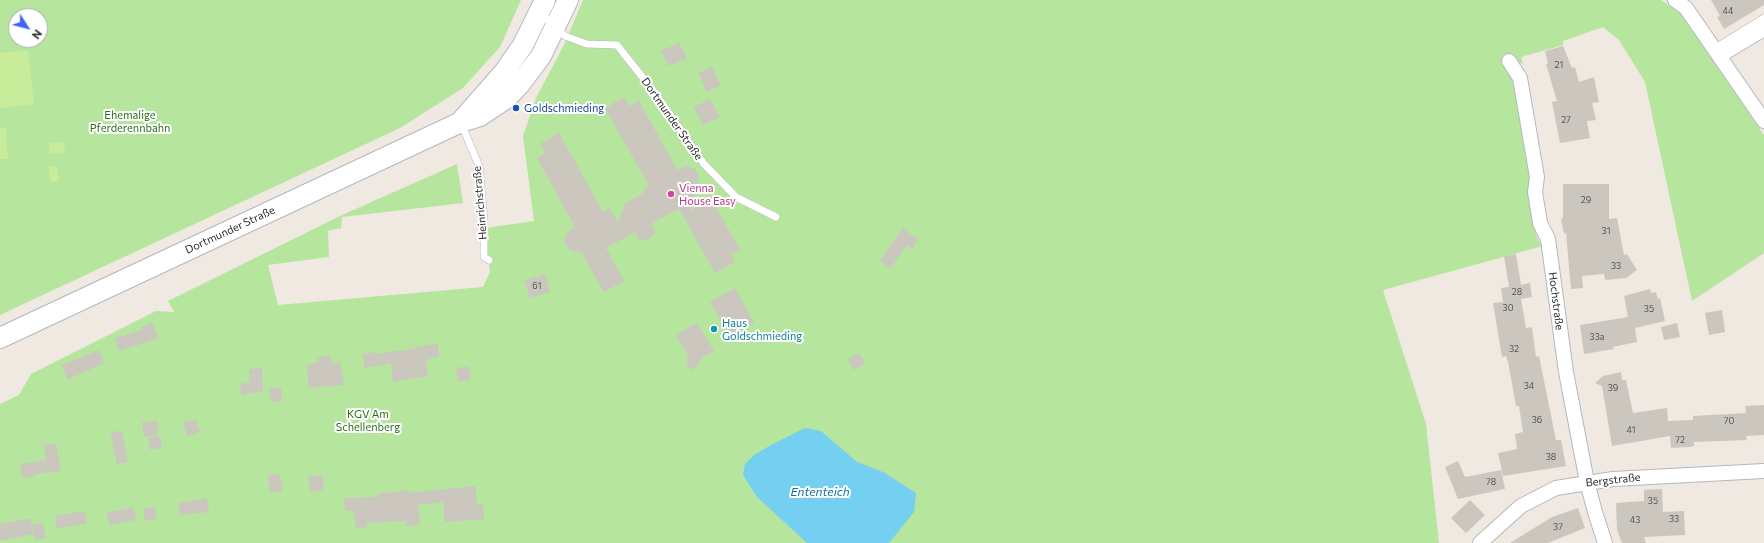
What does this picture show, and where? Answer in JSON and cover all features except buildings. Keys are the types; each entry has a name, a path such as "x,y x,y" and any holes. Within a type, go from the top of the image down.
{"main road":[{"name":"Dortmunder Straße","path":"461,122 505,71 523,45 542,6"},
{"name":"Dortmunder Straße","path":"0,338 461,122 480,116 507,98 520,84 541,56 562,20"}],"street":[{"path":"1675,0 1686,8 1764,121"},
{"path":"1717,53 1764,29"},
{"name":"Hochstraße","path":"1509,61 1520,78 1537,176 1535,192 1540,223 1548,239 1566,372 1587,482 1594,512 1605,543"},
{"name":"Bergstraße","path":"1480,543 1522,506 1556,488 1613,479 1764,471"}],"lane":[{"path":"542,6 562,20"},
{"path":"1717,53 1764,18"},
{"name":"Dortmunder Straße","path":"562,20 587,44 617,45 655,93 704,164 736,197 776,217"},
{"name":"Heinrichstraße","path":"461,122 479,166 484,220 484,257 489,260"}],"green space":[{"name":"Ehemalige Pferderennbahn","path":"0,0 521,0 500,47 463,88 400,128 0,315"},
{"name":"KGV Am Schellenberg","path":"583,0 1661,0 1680,13 1764,135 1764,253 1692,301 1645,82 1619,40 1603,27 1563,41 1563,45 1521,57 1523,64 1514,62 1513,71 1532,180 1528,186 1537,238 1543,246 1383,290 1426,424 1439,543 0,543 0,404 19,395 31,374 156,311 174,312 168,301 342,215 457,164 463,203 342,217 341,228 328,231 329,257 268,265 278,305 483,287 490,272 485,228 534,221 523,136 536,98 564,45"},
{"path":"28,50 34,104 0,108 0,53"},
{"path":"0,128 6,128 8,159 0,159"},
{"path":"64,142 65,152 50,154 48,143"},
{"path":"57,166 59,181 51,182 48,167"}],"water":[{"name":"Ententeich","path":"805,428 821,431 857,462 883,472 916,493 914,512 889,543 807,543 757,497 743,475 745,464 754,455"}],"place":[{"name":"Goldschmieding","path":"516,108"},
{"name":"Vienna House Easy","path":"671,194"},
{"name":"Haus Goldschmieding","path":"714,329"}]}
